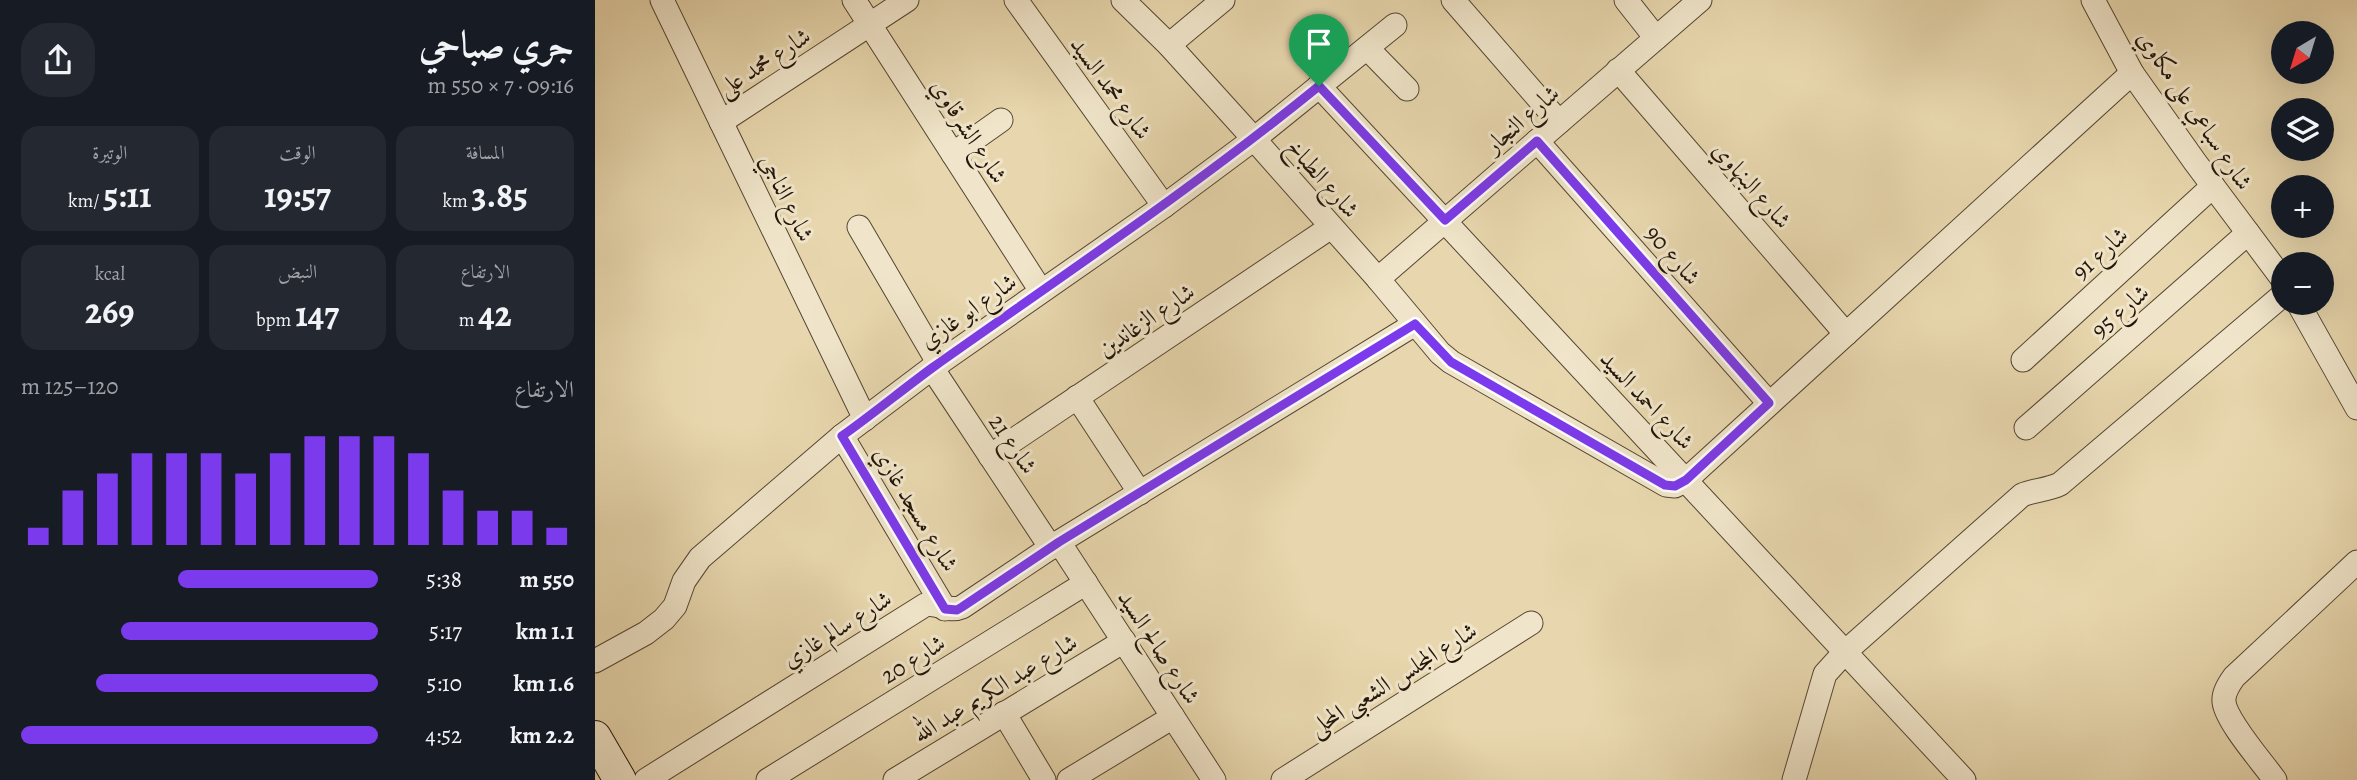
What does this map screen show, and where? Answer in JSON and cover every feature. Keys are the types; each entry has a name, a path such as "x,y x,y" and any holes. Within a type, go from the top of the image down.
{"main road":[{"path":"595,737 620,780"}],"street":[{"name":"شارع الناجي","path":"662,0 865,419"},
{"name":"شارع الشرقاوي","path":"854,0 1041,291"},
{"name":"شارع محمد على","path":"721,122 907,0"},
{"name":"شارع محمد السيد","path":"1016,0 1164,206"},
{"name":"شارع الطباخ","path":"1123,0 1169,45 1451,362 1665,485 1675,486 1686,480"},
{"path":"1169,45 1223,0"},
{"path":"1453,0 1559,122"},
{"path":"1626,0 1656,38"},
{"name":"شارع النجار","path":"1378,279 1700,0"},
{"name":"شارع سباعي على مكاوي","path":"2094,0 2133,73 2271,264"},
{"name":"شارع ابو غازي","path":"595,661 646,633 664,619 675,606 684,581 700,558 842,436 935,366 1164,206 1254,139 1395,25"},
{"path":"1367,48 1406,89"},
{"name":"شارع البنهاوي","path":"1618,70 1846,334"},
{"path":"1686,480 2133,73"},
{"name":"شارع احمد السيد","path":"1319,86 1964,780"},
{"path":"953,154 1001,120"},
{"name":"شارع 90","path":"1537,141 1769,403"},
{"name":"شارع 91","path":"2022,360 2213,186"},
{"name":"شارع 21","path":"859,227 935,366 990,456 1055,545"},
{"name":"شارع الزغاندين","path":"990,456 1331,227"},
{"name":"شارع 95","path":"2026,428 2248,233"},
{"path":"1794,780 1825,674 1845,652 2022,495 2060,484 2271,305"},
{"path":"2305,315 2357,408"},
{"name":"شارع سالم غازي","path":"646,780 925,605 935,604 945,609 957,610 1055,545 1415,324"},
{"path":"1077,397 1140,493"},
{"name":"شارع مسجد غازي","path":"842,436 945,609"},
{"name":"شارع صالح السيد","path":"1055,545 1086,583 1214,780"},
{"path":"2275,780 2228,715 2224,699 2228,686 2234,677 2357,562"},
{"name":"شارع 20","path":"768,780 1086,583"},
{"name":"شارع المجلس الشعبى المحلى","path":"1283,780 1531,623"},
{"name":"شارع عبد الكريم عبد الله","path":"895,780 1124,641"},
{"path":"1005,713 1044,780"},
{"path":"1069,780 1173,717"}],"route":[{"path":"1319,86 1445,220 1537,141 1769,403 1686,480 1675,486 1665,485 1451,362 1415,324 1059,542 962,607 957,610 945,609 842,436 932,368 1164,206 1254,139 1319,86"}]}
